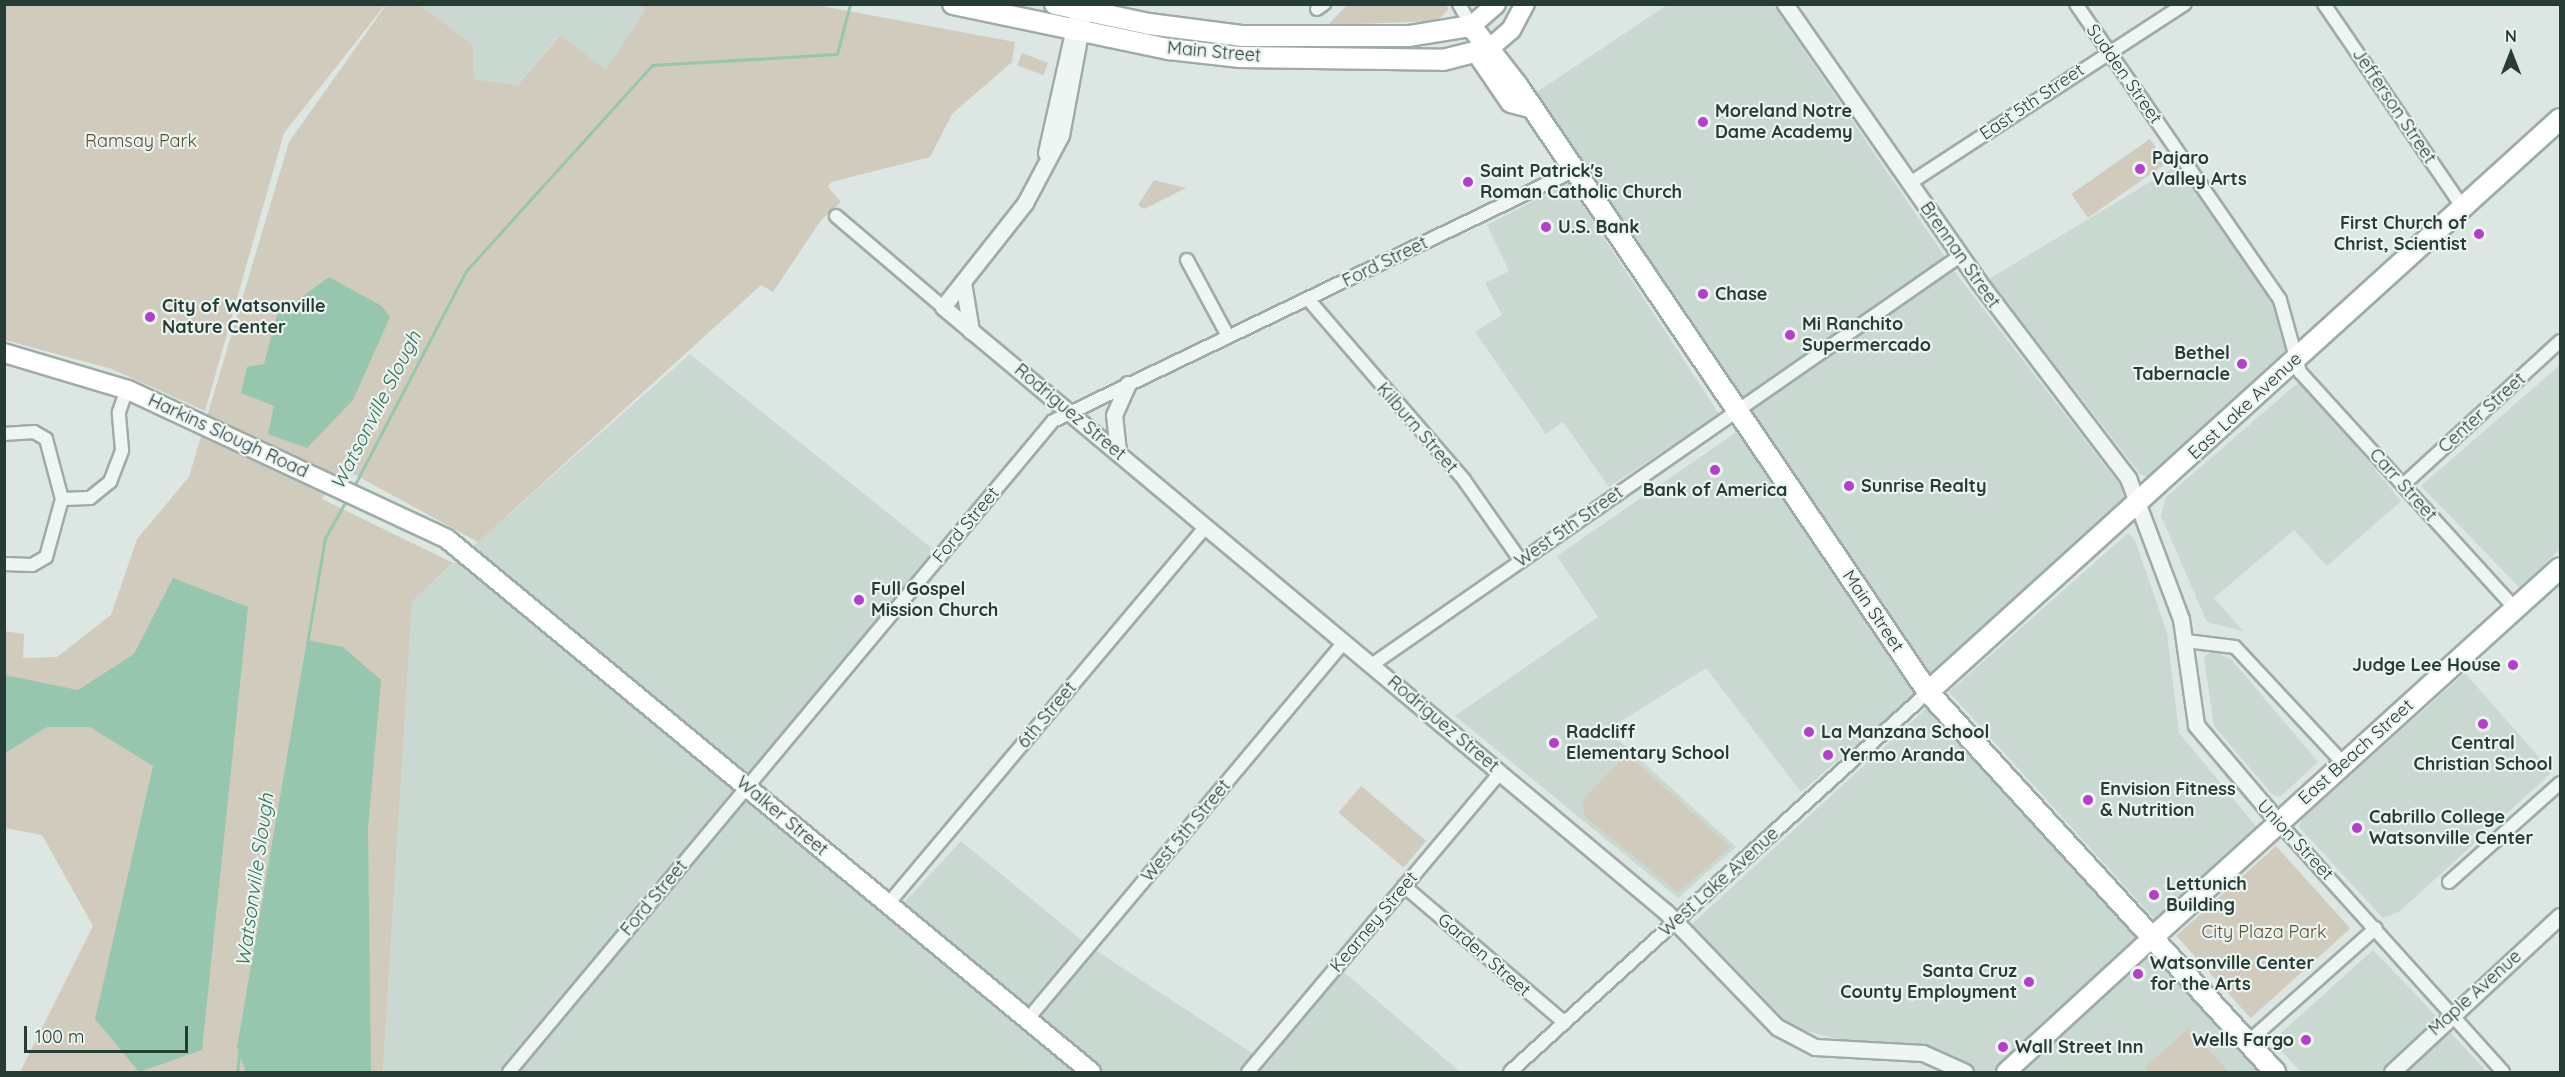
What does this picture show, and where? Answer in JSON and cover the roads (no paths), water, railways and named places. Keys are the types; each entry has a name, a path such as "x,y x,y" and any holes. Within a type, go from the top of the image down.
{"main road":[{"name":"Main Street","path":"953,4 1077,31 1239,57 1443,60 1485,51"},
{"name":"Main Street","path":"1055,4 1149,24 1263,36 1409,36 1471,26 1485,51 1573,171 1928,692 2275,1072"},
{"path":"1471,26 1496,4"},
{"path":"1485,51 1512,30 1525,4"},
{"name":"Main Street","path":"1485,51 1496,80 1511,102 1526,106"},
{"path":"1443,60 1496,80"},
{"name":"East Lake Avenue","path":"1928,692 2560,119"},
{"name":"Harkins Slough Road","path":"4,353 127,389 447,539 474,557"},
{"name":"Walker Street","path":"474,557 1091,1072"},
{"name":"East Beach Street","path":"2153,937 2560,568"},
{"path":"2006,1072 2153,937"}],"street":[{"path":"1459,4 1471,26"},
{"name":"Brennan Street","path":"1785,4 1960,256 2128,478 2139,502"},
{"name":"Sudden Street","path":"2076,4 2280,300 2295,359"},
{"name":"East 5th Street","path":"1910,183 2108,51 2123,47 2185,4"},
{"name":"Jefferson Street","path":"2324,4 2463,208"},
{"path":"944,307 1025,203 1045,162 1068,111 1080,10"},
{"name":"Ford Street","path":"509,1072 1053,421 1573,171"},
{"name":"Rodriguez Street","path":"836,216 1677,921 1763,1016 1792,1037 1834,1051 1923,1053 1965,1072"},
{"path":"1736,412 1960,256"},
{"path":"1186,260 1228,336"},
{"path":"963,282 971,331"},
{"name":"Kilburn Street","path":"1308,299 1467,484 1521,561"},
{"name":"Center Street","path":"2403,485 2560,341"},
{"name":"Carr Street","path":"2295,359 2403,485 2515,608"},
{"path":"1118,452 1114,415 1128,384"},
{"path":"62,499 90,498 113,477 122,446 120,408 127,389"},
{"name":"West 5th Street","path":"1373,664 1736,412"},
{"path":"4,434 34,432 46,439 62,499 46,557 32,565 4,564"},
{"name":"Union Street","path":"2139,502 2186,641 2193,717 2202,740 2376,928 2503,1072"},
{"name":"6th Street","path":"888,904 1206,526"},
{"path":"2186,641 2235,646 2343,763"},
{"name":"West 5th Street","path":"1027,1020 1344,642"},
{"name":"West Lake Avenue","path":"1510,1072 1928,692"},
{"name":"Kearney Street","path":"1248,1072 1501,772"},
{"path":"2449,882 2560,783"},
{"name":"Garden Street","path":"1404,886 1564,1023"},
{"name":"Maple Avenue","path":"2392,1072 2451,1014 2560,916"},
{"path":"2248,1042 2376,928"}],"waterway":[{"name":"Watsonville Slough","path":"353,488 466,271 652,65 837,54 850,4"},
{"name":"Watsonville Slough","path":"307,644 325,538 347,499"},
{"name":"Watsonville Slough","path":"237,1072 240,1049"}],"place":[{"name":"Moreland Notre Dame Academy","path":"1703,122"},
{"name":"Pajaro Valley Arts","path":"2140,169"},
{"name":"Saint Patrick's Roman Catholic Church","path":"1468,182"},
{"name":"U.S. Bank","path":"1546,227"},
{"name":"First Church of Christ, Scientist","path":"2479,234"},
{"name":"Chase","path":"1703,294"},
{"name":"City of Watsonville Nature Center","path":"150,317"},
{"name":"Mi Ranchito Supermercado","path":"1790,335"},
{"name":"Bethel Tabernacle","path":"2242,364"},
{"name":"Bank of America","path":"1715,470"},
{"name":"Sunrise Realty","path":"1849,486"},
{"name":"Full Gospel Mission Church","path":"859,600"},
{"name":"Judge Lee House","path":"2513,665"},
{"name":"Central Christian School","path":"2483,724"},
{"name":"La Manzana School","path":"1809,732"},
{"name":"Radcliff Elementary School","path":"1554,743"},
{"name":"Yermo Aranda","path":"1828,755"},
{"name":"Envision Fitness & Nutrition","path":"2088,800"},
{"name":"Cabrillo College Watsonville Center","path":"2357,828"},
{"name":"Lettunich Building","path":"2154,895"},
{"name":"Watsonville Center for the Arts","path":"2138,974"},
{"name":"Santa Cruz County Employment","path":"2029,982"},
{"name":"Wells Fargo","path":"2306,1040"},
{"name":"Wall Street Inn","path":"2003,1047"}],"park label":[{"name":"Ramsay Park","path":"141,141"},
{"name":"City Plaza Park","path":"2264,932"}]}
